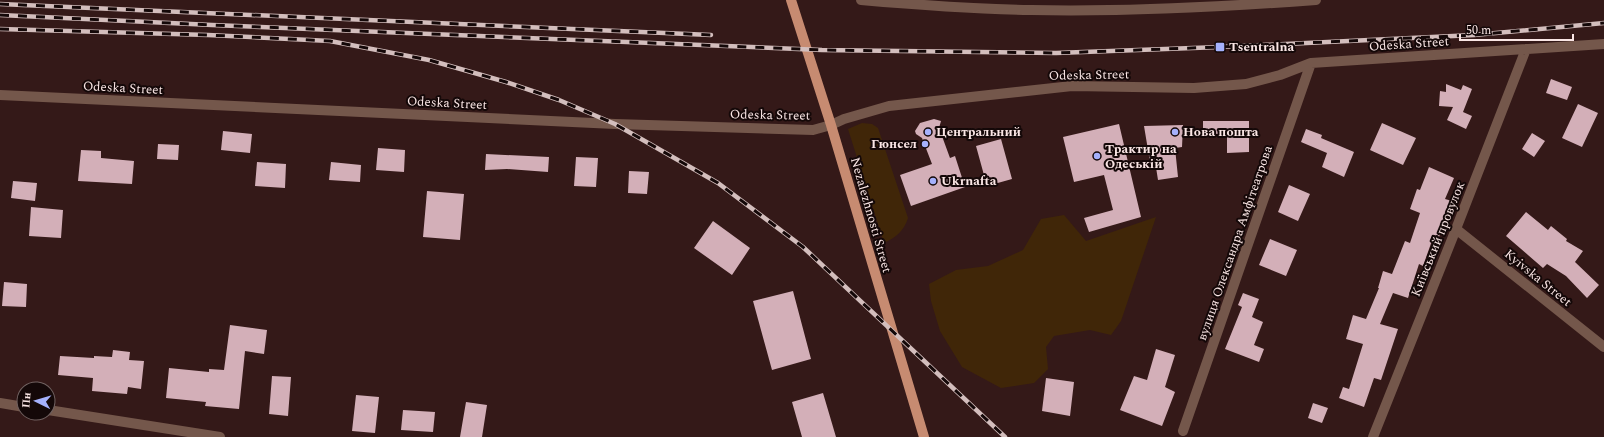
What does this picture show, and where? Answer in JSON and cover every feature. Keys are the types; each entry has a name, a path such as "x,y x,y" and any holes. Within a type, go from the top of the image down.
{"main road":[{"name":"Nezalezhnosti Street","path":"791,0 831,125 924,437"}],"street":[{"path":"861,0 933,6 1031,10 1112,10 1226,3 1316,0"},
{"name":"Odeska Street","path":"0,95 623,124 813,130 889,106 1022,90 1072,86 1194,88 1246,84 1280,75 1311,63 1604,44"},
{"name":"Київський провулок","path":"1373,437 1526,49"},
{"name":"вулиця Олександра Амфітеатрова","path":"1183,431 1311,63"},
{"name":"Kyivska Street","path":"1456,229 1604,347"},
{"path":"0,403 16,406"},
{"path":"56,411 220,437"}],"shaded area":[{"path":"862,123 872,124 878,128 908,218 904,227 899,233 884,243 848,129"},
{"path":"1064,215 1086,241 1156,217 1121,321 1111,335 1090,330 1054,336 1046,347 1048,369 1034,383 1001,388 962,367 940,331 931,301 929,284 956,270 988,266 1023,250 1041,219"}],"building":[{"path":"1551,79 1572,87 1567,100 1546,93"},
{"path":"1446,84 1461,90 1463,85 1472,89 1463,112 1472,116 1466,129 1447,120 1453,107 1439,106 1440,91 1446,92"},
{"path":"1578,104 1598,113 1582,147 1562,138"},
{"name":"Ukrnafta","path":"934,119 941,121 939,128 950,158 955,156 965,187 911,206 900,175 932,164 922,138 916,134 915,131 920,123"},
{"path":"1203,121 1249,121 1249,152 1227,153 1227,134 1203,134"},
{"path":"1382,123 1416,138 1403,165 1370,150"},
{"name":"Трактир на Одеській","path":"1119,124 1141,217 1089,232 1084,218 1113,210 1104,175 1074,182 1063,137"},
{"path":"1183,125 1182,147 1175,148 1178,177 1158,180 1155,161 1150,162 1144,126"},
{"path":"1306,129 1322,135 1321,138 1354,152 1344,177 1322,167 1327,153 1301,142"},
{"path":"223,131 252,134 250,153 221,150"},
{"path":"1532,133 1545,141 1534,157 1522,149"},
{"path":"1001,139 1012,179 987,186 976,146"},
{"path":"158,144 179,145 178,160 157,159"},
{"path":"378,148 405,150 404,172 376,170"},
{"path":"81,150 101,151 101,158 134,161 132,184 78,181"},
{"path":"486,154 549,157 548,172 507,169 485,170"},
{"path":"576,157 598,158 596,187 574,186"},
{"path":"257,162 286,164 285,188 255,186"},
{"path":"331,162 361,165 360,182 329,180"},
{"path":"1429,167 1454,178 1445,199 1452,201 1439,237 1434,235 1423,266 1419,264 1408,298 1393,293 1380,324 1398,329 1381,380 1374,378 1364,407 1339,398 1343,387 1349,389 1363,344 1346,339 1353,315 1366,319 1379,288 1383,271 1392,274 1405,241 1410,243 1420,213 1410,209 1417,189 1420,190"},
{"path":"629,171 649,172 647,194 628,193"},
{"path":"13,181 37,183 35,201 11,198"},
{"path":"1289,185 1310,194 1298,221 1278,212"},
{"path":"427,191 464,194 460,240 423,237"},
{"path":"31,207 63,210 61,238 29,236"},
{"path":"1526,212 1548,230 1551,226 1567,239 1566,241 1583,251 1575,262 1599,285 1587,298 1566,276 1547,264 1543,268 1506,236"},
{"path":"713,221 750,248 732,275 694,248"},
{"path":"1270,239 1297,250 1286,276 1259,265"},
{"path":"4,282 27,284 26,307 2,306"},
{"path":"793,291 811,359 772,370 753,301"},
{"path":"1243,293 1259,299 1252,317 1263,322 1254,345 1264,349 1259,362 1225,349 1242,307 1238,305"},
{"path":"230,325 267,330 264,354 245,351 239,409 205,406 206,402 166,398 169,368 209,372 209,369 224,370"},
{"path":"1156,349 1175,355 1165,387 1175,392 1162,426 1120,410 1134,376 1147,380"},
{"path":"113,350 130,352 129,360 144,361 141,389 128,387 127,394 92,391 93,378 58,375 60,356 94,358 94,356 112,357"},
{"path":"272,376 291,377 288,416 269,414"},
{"path":"1046,378 1074,382 1070,416 1042,411"},
{"path":"823,393 836,437 802,437 792,402"},
{"path":"356,395 379,397 375,433 352,431"},
{"path":"466,402 487,405 482,437 460,437"},
{"path":"1313,403 1328,408 1322,423 1308,418"},
{"path":"403,410 435,412 433,432 401,430"}],"railway":[{"path":"0,4 711,35"},
{"path":"0,15 822,50 1056,53 1474,35 1604,23"},
{"path":"0,29 208,35 330,41 429,60 506,82 559,100 615,124 718,183 803,247 1005,437"}],"place":[{"name":"Tsentralna","path":"1220,47"},
{"name":"Центральний","path":"928,132"},
{"name":"Нова пошта","path":"1175,132"},
{"name":"Гюнсел","path":"925,144"},
{"name":"Трактир на Одеській","path":"1097,156"},
{"name":"Ukrnafta","path":"933,181"}]}
